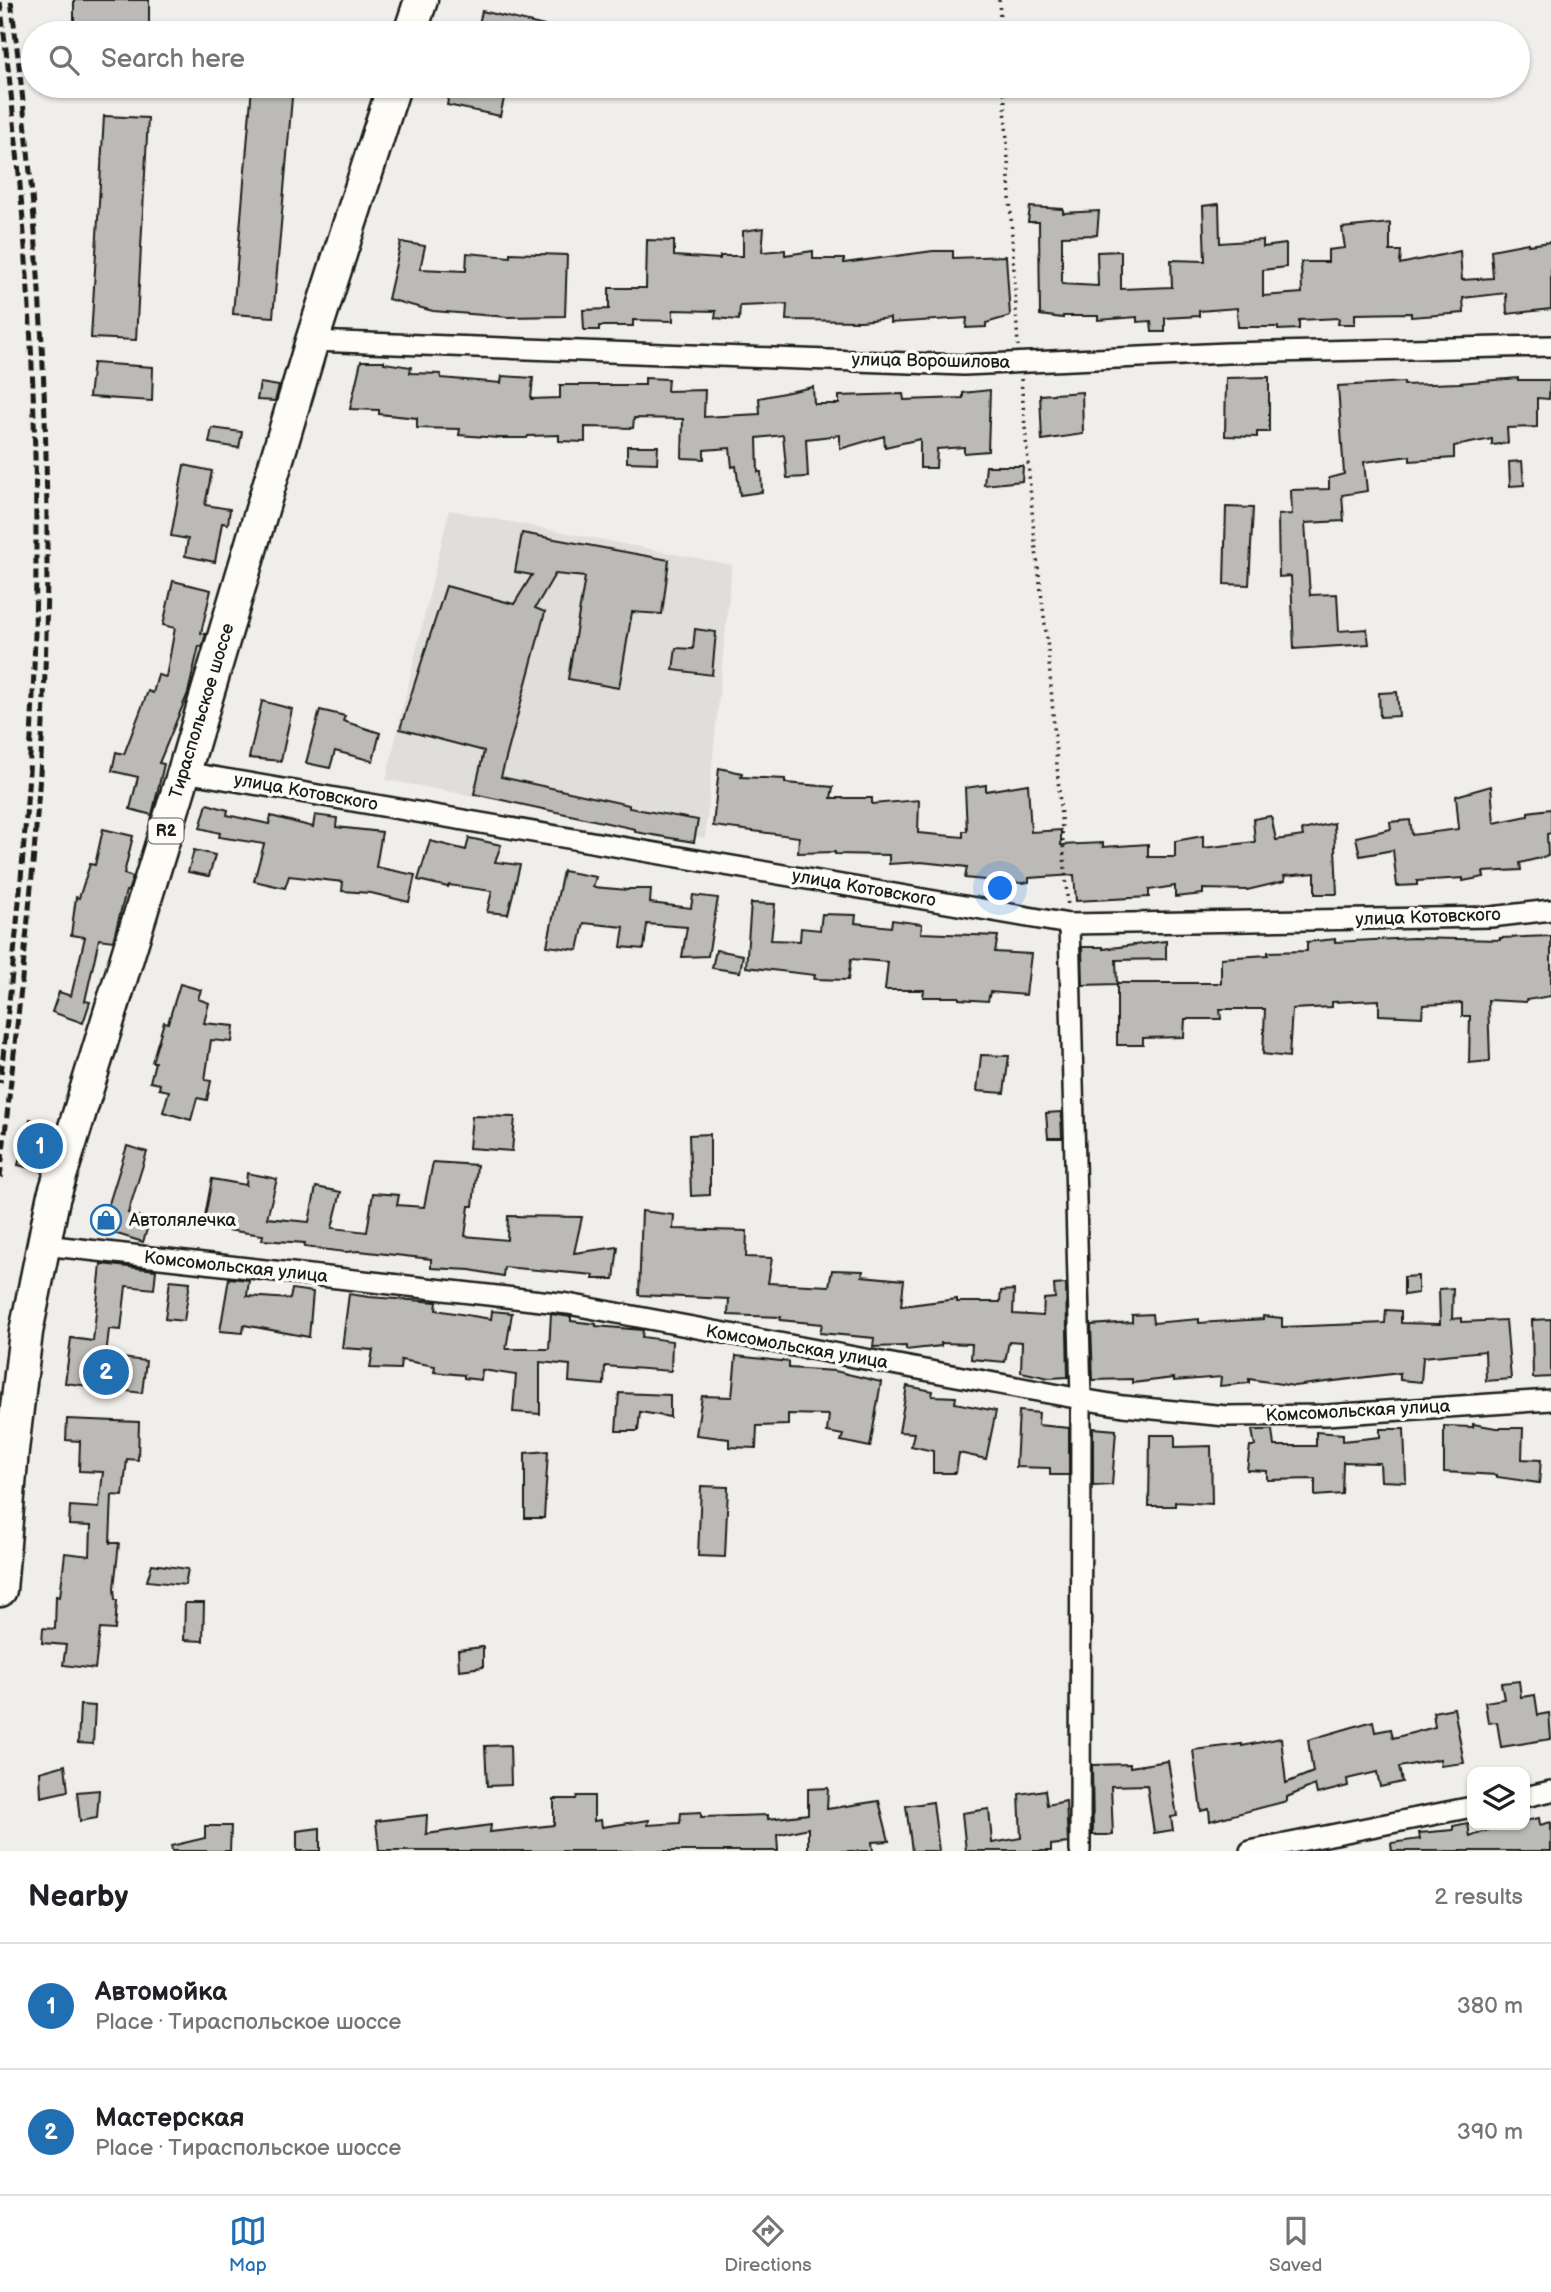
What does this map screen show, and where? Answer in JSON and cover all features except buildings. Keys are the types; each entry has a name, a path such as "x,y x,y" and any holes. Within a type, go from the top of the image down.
{"main road":[{"path":"414,21 421,0"},
{"name":"Тираспольское шоссе","path":"0,1590 26,1332 54,1199 312,341 390,98"}],"street":[{"name":"улица Ворошилова","path":"312,341 964,365 1240,353 1551,346"},
{"name":"улица Котовского","path":"184,772 1069,924 1491,917 1551,910"},
{"path":"1069,924 1081,1399 1080,1851"},
{"name":"Комсомольская улица","path":"44,1245 568,1304 1123,1406 1226,1416 1327,1415 1551,1400"},
{"path":"1530,1796 1551,1791"},
{"path":"1250,1851 1467,1808"}],"path":[{"path":"999,0 1000,21"},
{"path":"1005,98 1019,363 1034,534 1048,649 1069,924"}],"shaded area":[{"path":"449,510 732,565 705,838 386,780"}],"railway":[{"path":"11,0 21,82"},
{"path":"0,2 27,270 36,540 29,765 19,901 0,1083"},
{"path":"0,1178 40,780 46,632 43,360 23,98"}],"place":[{"name":"Автомойка","path":"40,1146"},
{"name":"Автолялечка","path":"106,1220"},
{"name":"Мастерская","path":"106,1372"}]}
